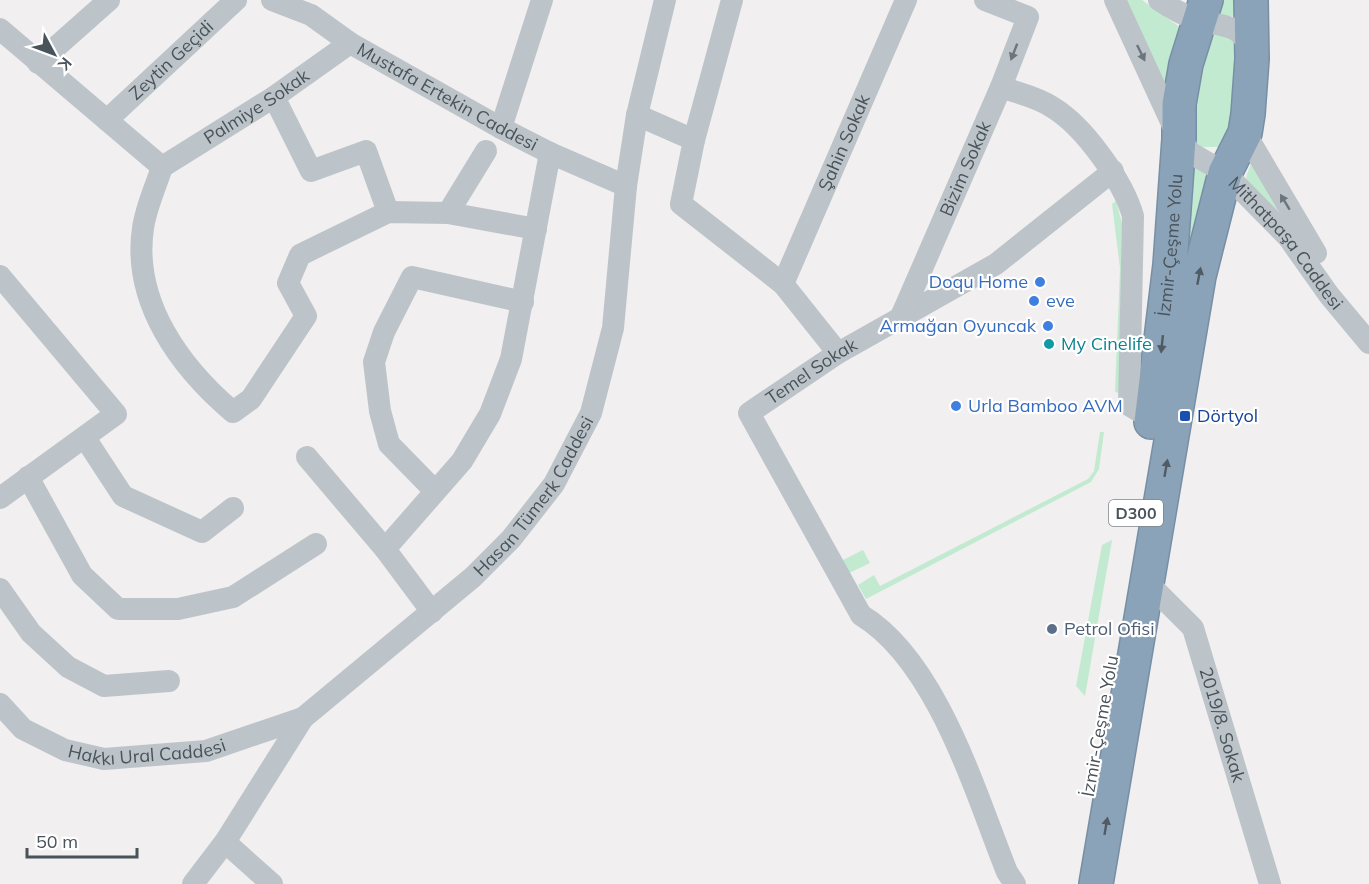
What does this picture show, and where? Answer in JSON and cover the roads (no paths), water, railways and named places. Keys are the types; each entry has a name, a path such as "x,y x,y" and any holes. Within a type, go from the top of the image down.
{"highway":[{"name":"D300","path":"1225,173 1245,133 1252,59 1251,0"},
{"name":"D300","path":"1179,139 1179,104 1186,64 1203,10"},
{"name":"İzmir-Çeşme Yolu","path":"1073,884 1152,418 1170,265 1174,178 1179,139"},
{"name":"İzmir-Çeşme Yolu","path":"1096,884 1199,276 1225,173"}],"street":[{"path":"38,63 109,0"},
{"name":"Zeytin Geçidi","path":"107,120 236,0"},
{"name":"Mustafa Ertekin Caddesi","path":"272,0 312,8 350,43 501,128 550,153 626,186"},
{"path":"501,128 542,0"},
{"name":"Hasan Tümerk Caddesi","path":"193,884 225,842 303,718 432,612 511,539 554,484 591,413 613,328 626,186 637,115 665,0"},
{"path":"732,0 694,140 681,204 783,284 838,353"},
{"name":"Şahin Sokak","path":"783,284 906,0"},
{"name":"Bizim Sokak","path":"900,319 1001,87 1028,17 985,0"},
{"path":"1115,0 1179,139"},
{"path":"1159,0 1203,10 1238,31 1247,40 1252,59"},
{"path":"0,29 162,166 143,227 141,270 157,323 205,388 233,412 251,399 306,316 288,283 300,255 388,212 448,213 536,229"},
{"name":"Palmiye Sokak","path":"162,166 274,97 350,43"},
{"path":"1001,87 1049,105 1063,114 1113,171 1128,198 1133,216 1129,405 1152,418"},
{"path":"274,97 311,171 366,151 388,212"},
{"path":"637,115 694,140"},
{"path":"1245,133 1369,343"},
{"name":"Mithatpaşa Caddesi","path":"1179,139 1191,153 1225,173 1288,237 1329,296 1369,343"},
{"path":"448,213 486,151"},
{"path":"385,549 434,490 462,461 490,414 511,359 550,153"},
{"name":"Temel Sokak","path":"1015,884 1007,872 964,760 934,696 883,628 861,615 749,413 838,353 996,264 1113,171"},
{"path":"1214,216 1231,201 1244,198 1251,200"},
{"path":"0,276 116,414 0,498"},
{"path":"434,490 389,444 380,411 374,362 399,298 412,277 523,302"},
{"path":"85,438 123,496 165,516 202,532 233,508"},
{"path":"307,457 385,549 432,612"},
{"path":"28,477 82,575 118,609 178,609 233,597 316,544"},
{"name":"2019/8. Sokak","path":"1147,582 1193,628 1270,884"},
{"path":"0,589 31,633 68,667 77,672 104,686 169,681"},
{"name":"Hakkı Ural Caddesi","path":"0,704 23,729 65,750 104,759 206,751 303,718"},
{"path":"225,842 272,884"}],"place":[{"name":"Doqu Home","path":"1040,282"},
{"name":"eve","path":"1034,301"},
{"name":"Armağan Oyuncak","path":"1048,326"},
{"name":"My Cinelife","path":"1049,344"},
{"name":"Urla Bamboo AVM","path":"956,406"},
{"name":"Dörtyol","path":"1185,416"},
{"name":"Petrol Ofisi","path":"1052,629"}]}
